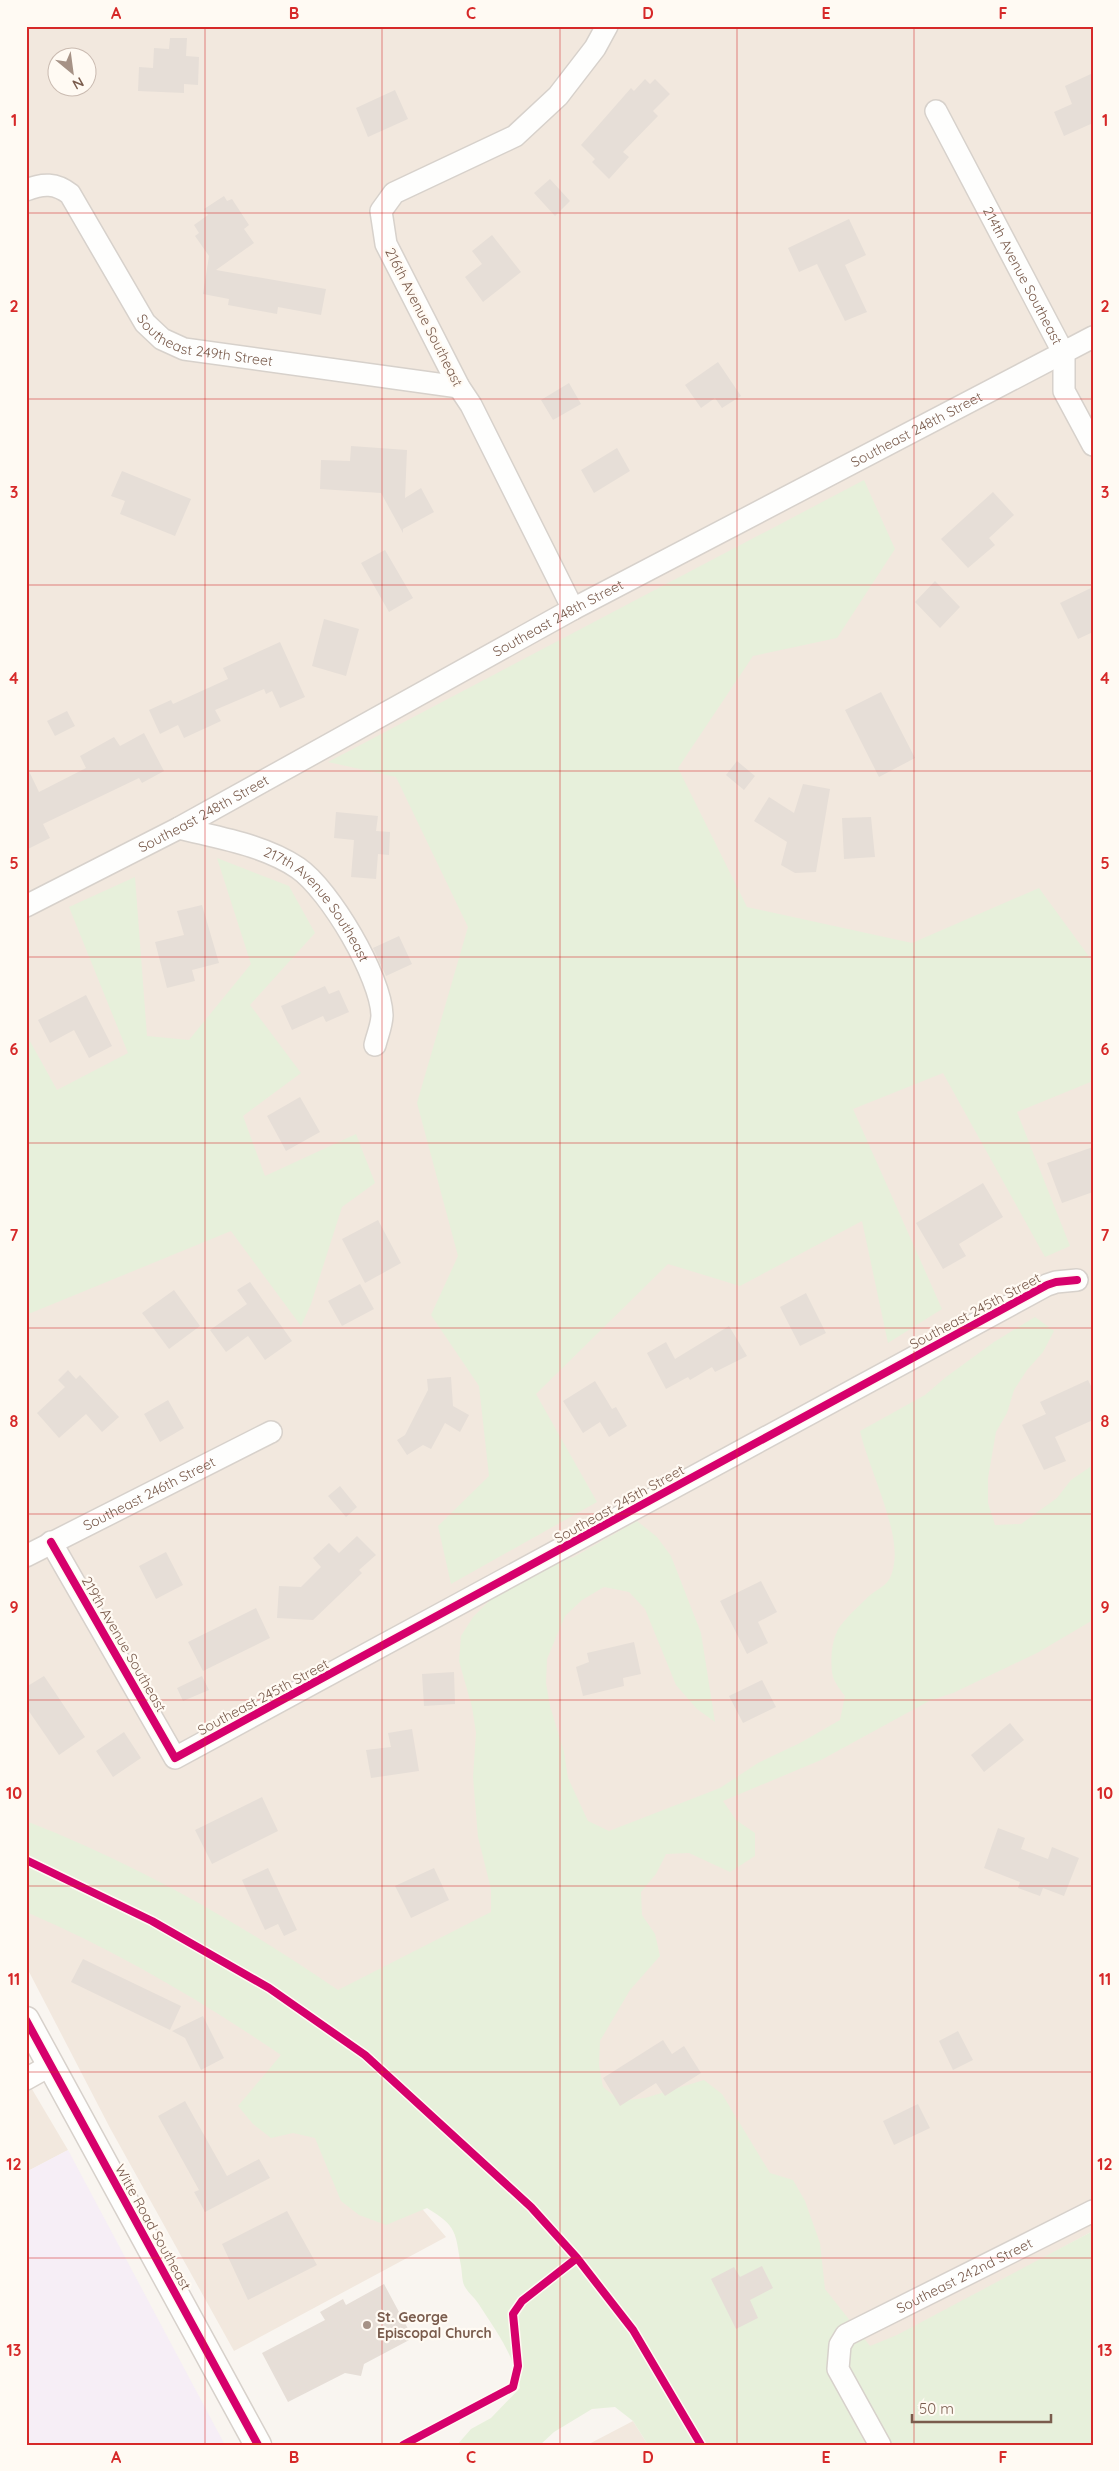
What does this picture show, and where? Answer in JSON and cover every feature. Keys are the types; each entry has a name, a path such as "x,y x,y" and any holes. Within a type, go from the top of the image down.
{"street":[{"name":"216th Avenue Southeast","path":"573,610 471,405 459,387 386,244 381,211 394,193 515,136 558,96 595,48 607,26"},
{"name":"214th Avenue Southeast","path":"936,111 1064,354 1064,391 1093,445"},
{"name":"Southeast 249th Street","path":"26,190 50,184 58,186 70,194 145,323 162,339 184,349 459,387"},
{"name":"Southeast 248th Street","path":"26,906 179,828 573,610 1064,354 1093,337"},
{"name":"217th Avenue Southeast","path":"179,828 257,848 299,868 326,895 353,939 376,986 382,1016 375,1045"},
{"name":"Southeast 245th Street","path":"175,1758 1047,1285 1077,1280"},
{"name":"Southeast 246th Street","path":"26,1556 271,1432"},
{"name":"219th Avenue Southeast","path":"51,1542 175,1758"},
{"name":"Witte Road Southeast","path":"26,2020 258,2445"},
{"path":"26,2079 51,2065"},
{"name":"Southeast 242nd Street","path":"880,2445 838,2369 840,2345 846,2335 1093,2211"}],"shaded area":[{"path":"26,26 1093,26 1093,2231 726,2430 587,2223 26,1850"},
{"path":"26,1902 280,2041 446,2237 234,2351 110,2128 26,1966"},
{"path":"26,2079 68,2150 26,2172"},
{"path":"68,2150 225,2445 26,2445 26,2172"},
{"path":"633,2421 648,2445 587,2445"}],"green space":[{"path":"864,480 895,549 837,638 753,656 678,768 747,907 912,943 1039,888 1093,962 1093,1081 1017,1112 1070,1246 1045,1257 943,1073 853,1109 942,1309 888,1343 862,1221 740,1286 668,1264 536,1394 597,1502 451,1584 438,1526 489,1476 479,1386 431,1315 458,1256 417,1103 468,927 396,777 328,762"},
{"path":"217,858 289,886 315,933 250,1005 301,1073 243,1116 265,1176 356,1134 375,1183 342,1207 311,1304 301,1326 231,1231 26,1315 26,1034 57,1090 128,1053 69,907 135,877 147,1036 189,1040 251,964"},
{"path":"1035,1317 1054,1331 1043,1352 1027,1370 1014,1390 1007,1413 996,1432 988,1478 988,1503 995,1525 1021,1524 1057,1498 1071,1480 1093,1465 1093,1620 1037,1653 953,1693 929,1701 821,1760 723,1801 736,1820 755,1833 755,1856 730,1872 689,1853 666,1854 656,1874 641,1892 642,1915 655,1934 660,1956 630,1990 600,2041 599,2065 603,2087 621,2101 645,2098 704,2080 722,2094 770,2173 793,2180 805,2201 820,2243 825,2289 870,2346 897,2335 1093,2231 1093,2445 648,2445 633,2421 615,2407 592,2409 554,2432 540,2445 457,2445 471,2429 491,2418 520,2388 504,2343 464,2285 456,2238 450,2226 445,2220 427,2208 386,2225 359,2215 341,2201 315,2138 293,2133 271,2138 253,2124 238,2106 281,2055 189,1996 125,1960 26,1912 26,1821 108,1856 187,1897 264,1941 338,1990 491,1912 491,1889 478,1837 473,1777 476,1733 472,1707 459,1661 461,1636 473,1617 490,1600 549,1564 574,1557 637,1521 657,1537 671,1556 701,1633 715,1722 697,1709 676,1685 645,1609 629,1592 604,1587 582,1600 565,1616 547,1659 546,1683 550,1706 564,1752 568,1778 588,1821 609,1831 720,1788 758,1763 800,1743 840,1720 845,1696 833,1677 831,1660 833,1642 839,1628 851,1614 867,1598 888,1582 894,1564 895,1550 888,1516 860,1431 925,1395 994,1342"}],"building":[{"path":"170,38 187,38 186,56 199,57 198,85 184,84 184,93 138,91 139,67 153,68 154,48 169,49"},
{"path":"1093,73 1093,123 1064,136 1054,112 1072,104 1065,86"},
{"path":"645,79 650,84 655,79 670,94 653,111 658,116 623,152 629,157 609,179 592,162 595,159 581,145 631,88 634,91"},
{"path":"395,90 408,119 368,137 356,108"},
{"path":"550,179 570,201 555,216 534,193"},
{"path":"224,196 227,201 232,199 249,225 244,229 254,243 216,270 326,289 321,315 278,307 277,314 228,305 229,299 203,294 209,256 195,236 199,233 194,225 208,215 204,209"},
{"path":"849,219 866,255 845,265 867,312 845,321 817,264 799,272 788,248"},
{"path":"492,235 521,272 483,302 465,277 482,264 472,251"},
{"path":"718,362 741,396 722,408 715,398 701,408 685,385"},
{"path":"569,383 581,404 553,420 541,400"},
{"path":"351,446 407,450 405,498 421,488 434,512 403,529 403,533 381,493 320,489 321,460 350,461"},
{"path":"617,448 630,471 594,493 581,470"},
{"path":"122,471 191,499 175,536 120,514 125,501 111,496"},
{"path":"993,492 1014,515 989,538 995,545 968,568 941,539"},
{"path":"385,550 413,598 389,612 361,563"},
{"path":"935,581 960,607 940,628 915,602"},
{"path":"1093,587 1093,632 1078,639 1060,603"},
{"path":"324,619 359,629 346,676 312,666"},
{"path":"280,642 305,697 280,708 272,691 266,694 264,689 215,710 221,721 184,738 178,725 160,734 149,710 171,700 173,704 228,679 223,668"},
{"path":"881,692 915,758 879,777 845,710"},
{"path":"67,711 75,726 55,736 47,721"},
{"path":"144,733 164,771 142,783 139,778 43,824 50,838 26,850 26,765 39,792 86,768 80,756 114,737 120,746"},
{"path":"737,761 755,776 744,790 726,775"},
{"path":"803,784 830,789 816,872 795,873 781,865 787,842 754,821 769,797 794,813"},
{"path":"336,812 378,816 376,831 390,832 389,855 378,854 376,879 351,877 354,840 334,838"},
{"path":"871,817 875,857 844,859 842,818"},
{"path":"202,905 219,963 192,970 195,981 167,988 155,942 184,935 177,911"},
{"path":"399,936 412,964 386,976 373,948"},
{"path":"325,986 329,994 339,990 349,1012 326,1022 323,1016 292,1030 281,1006"},
{"path":"86,995 112,1046 89,1058 74,1030 50,1043 38,1020"},
{"path":"300,1097 320,1132 286,1151 267,1116"},
{"path":"1093,1147 1093,1192 1062,1203 1047,1163"},
{"path":"983,1183 1003,1217 959,1244 966,1256 943,1269 916,1223"},
{"path":"378,1220 401,1263 365,1283 342,1239"},
{"path":"250,1282 292,1341 265,1360 248,1336 226,1352 210,1330 247,1304 237,1290"},
{"path":"360,1284 374,1309 342,1326 328,1301"},
{"path":"174,1290 200,1326 169,1349 142,1313"},
{"path":"806,1293 826,1333 800,1346 780,1307"},
{"path":"729,1326 747,1356 715,1372 712,1367 690,1380 688,1377 666,1389 647,1353 666,1342 675,1359"},
{"path":"68,1370 76,1379 80,1375 119,1417 102,1432 86,1414 59,1438 37,1413 65,1387 58,1380"},
{"path":"451,1377 453,1406 469,1415 460,1432 445,1423 431,1449 423,1445 407,1455 397,1440 405,1435 428,1390 427,1379"},
{"path":"1088,1380 1093,1390 1093,1420 1055,1437 1066,1461 1044,1470 1022,1425 1046,1414 1040,1402"},
{"path":"595,1381 612,1409 616,1407 627,1426 609,1437 600,1422 583,1433 563,1401"},
{"path":"168,1400 184,1428 160,1442 144,1414"},
{"path":"340,1486 357,1507 346,1517 328,1496"},
{"path":"357,1536 376,1555 359,1570 362,1573 313,1620 277,1618 279,1586 301,1587 321,1567 313,1558 329,1543 339,1553"},
{"path":"166,1552 183,1585 156,1599 139,1566"},
{"path":"761,1581 777,1612 758,1622 768,1643 747,1654 720,1601"},
{"path":"256,1608 270,1638 203,1671 188,1642"},
{"path":"634,1642 641,1674 623,1678 624,1686 583,1696 576,1667 589,1662 587,1653"},
{"path":"454,1672 455,1704 424,1706 422,1674"},
{"path":"44,1676 85,1737 59,1755 26,1707 26,1687"},
{"path":"202,1676 209,1690 183,1701 177,1688"},
{"path":"762,1680 776,1707 743,1723 729,1696"},
{"path":"1010,1723 1024,1740 984,1772 971,1755"},
{"path":"412,1729 419,1771 371,1778 366,1750 391,1747 388,1733"},
{"path":"124,1732 141,1758 113,1777 96,1751"},
{"path":"262,1797 278,1831 212,1864 195,1830"},
{"path":"998,1828 1025,1838 1021,1849 1048,1859 1052,1847 1079,1858 1064,1896 1043,1888 1040,1896 1018,1888 1020,1882 984,1868"},
{"path":"268,1868 297,1930 284,1936 278,1924 265,1930 242,1880"},
{"path":"434,1868 449,1900 411,1918 395,1886"},
{"path":"83,1959 181,2006 170,2030 71,1982"},
{"path":"203,2016 224,2058 201,2070 185,2038 172,2031"},
{"path":"958,2031 973,2060 953,2070 939,2041"},
{"path":"663,2040 672,2054 684,2046 701,2073 665,2096 656,2083 620,2106 603,2078"},
{"path":"185,2101 227,2176 259,2159 270,2178 205,2212 194,2192 199,2190 158,2116"},
{"path":"918,2104 930,2128 894,2145 883,2121"},
{"path":"287,2211 317,2265 248,2300 222,2244"},
{"path":"762,2266 773,2288 750,2300 758,2318 736,2329 711,2279 734,2267 740,2277"},
{"path":"384,2284 413,2338 364,2364 361,2376 345,2373 288,2402 262,2353 325,2320 320,2312 343,2299 346,2305"}],"cycle path":[{"path":"51,1542 175,1758 1047,1285 1077,1280"},
{"path":"26,1860 152,1921 269,1988 365,2055 531,2207 577,2258 633,2330 701,2445"},
{"path":"26,2020 258,2445"},
{"path":"403,2445 513,2387 518,2366 513,2314 522,2301 577,2258"}],"place":[{"name":"St. George Episcopal Church","path":"367,2325"}]}
